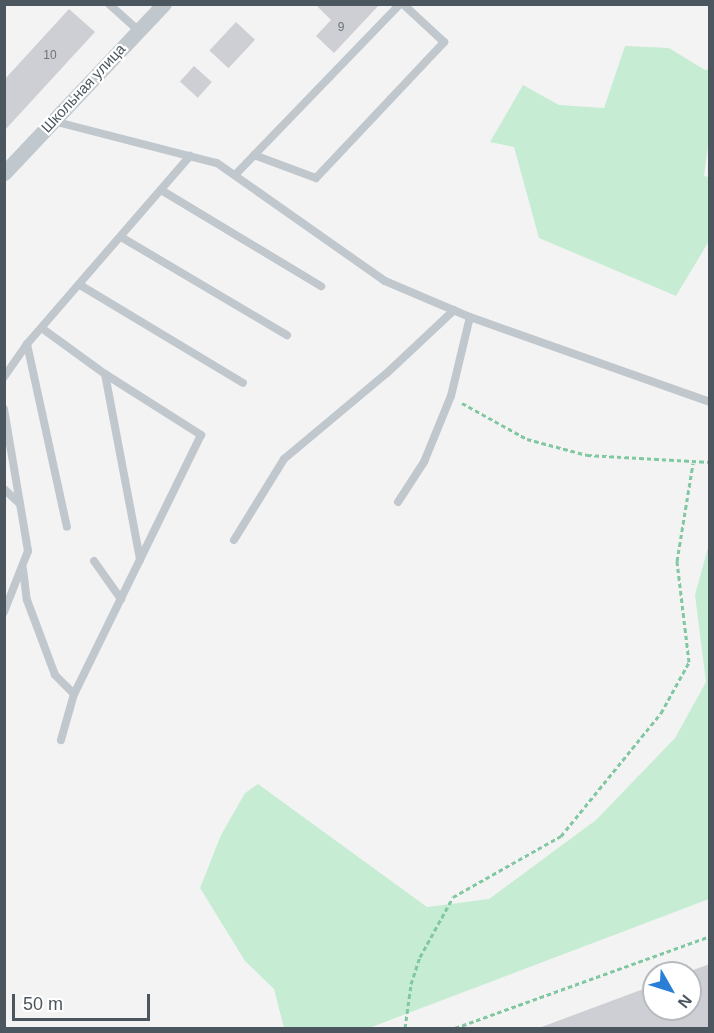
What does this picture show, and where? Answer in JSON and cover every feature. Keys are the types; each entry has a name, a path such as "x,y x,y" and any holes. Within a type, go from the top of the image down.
{"street":[{"name":"Школьная улица","path":"4,174 137,29 164,4"}],"lane":[{"path":"109,4 137,29"},
{"path":"235,175 254,155 401,4 444,42 316,178 254,155"},
{"path":"52,120 217,163 385,281 470,317 710,402"},
{"path":"4,377 27,344 43,329 190,156"},
{"path":"161,190 321,286"},
{"path":"121,237 287,335"},
{"path":"80,285 243,383"},
{"path":"234,540 284,459 387,373 454,310"},
{"path":"398,502 424,462 451,396 470,317"},
{"path":"43,329 105,374 201,435 74,694 61,740"},
{"path":"27,344 67,527"},
{"path":"105,374 140,560"},
{"path":"4,409 28,551 4,612"},
{"path":"4,489 20,504"},
{"path":"94,561 121,599"},
{"path":"22,567 27,600 55,675 74,694"}],"path":[{"path":"451,396 527,439 587,455 693,464 710,462"},
{"path":"405,1029 411,984 420,957 453,897 561,836 661,713 689,662 677,561 693,464"},
{"path":"455,1029 710,936"}],"green space":[{"path":"625,46 669,48 705,70 709,69 710,131 704,176 709,177 709,241 676,296 539,238 514,147 490,142 523,85 559,105 604,108"},
{"path":"709,544 709,899 369,1028 284,1028 274,989 245,961 200,888 221,835 245,793 258,784 427,907 489,899 596,820 675,738 706,682 695,595"}],"building":[{"path":"315,4 380,4 334,53 316,36 331,20"},
{"path":"69,9 95,32 4,131 4,80"},
{"path":"236,22 255,40 228,68 209,51"},
{"path":"194,66 212,82 198,98 180,82"},
{"path":"710,964 710,1028 539,1028 642,989 642,1021 702,1021 702,967"}]}
